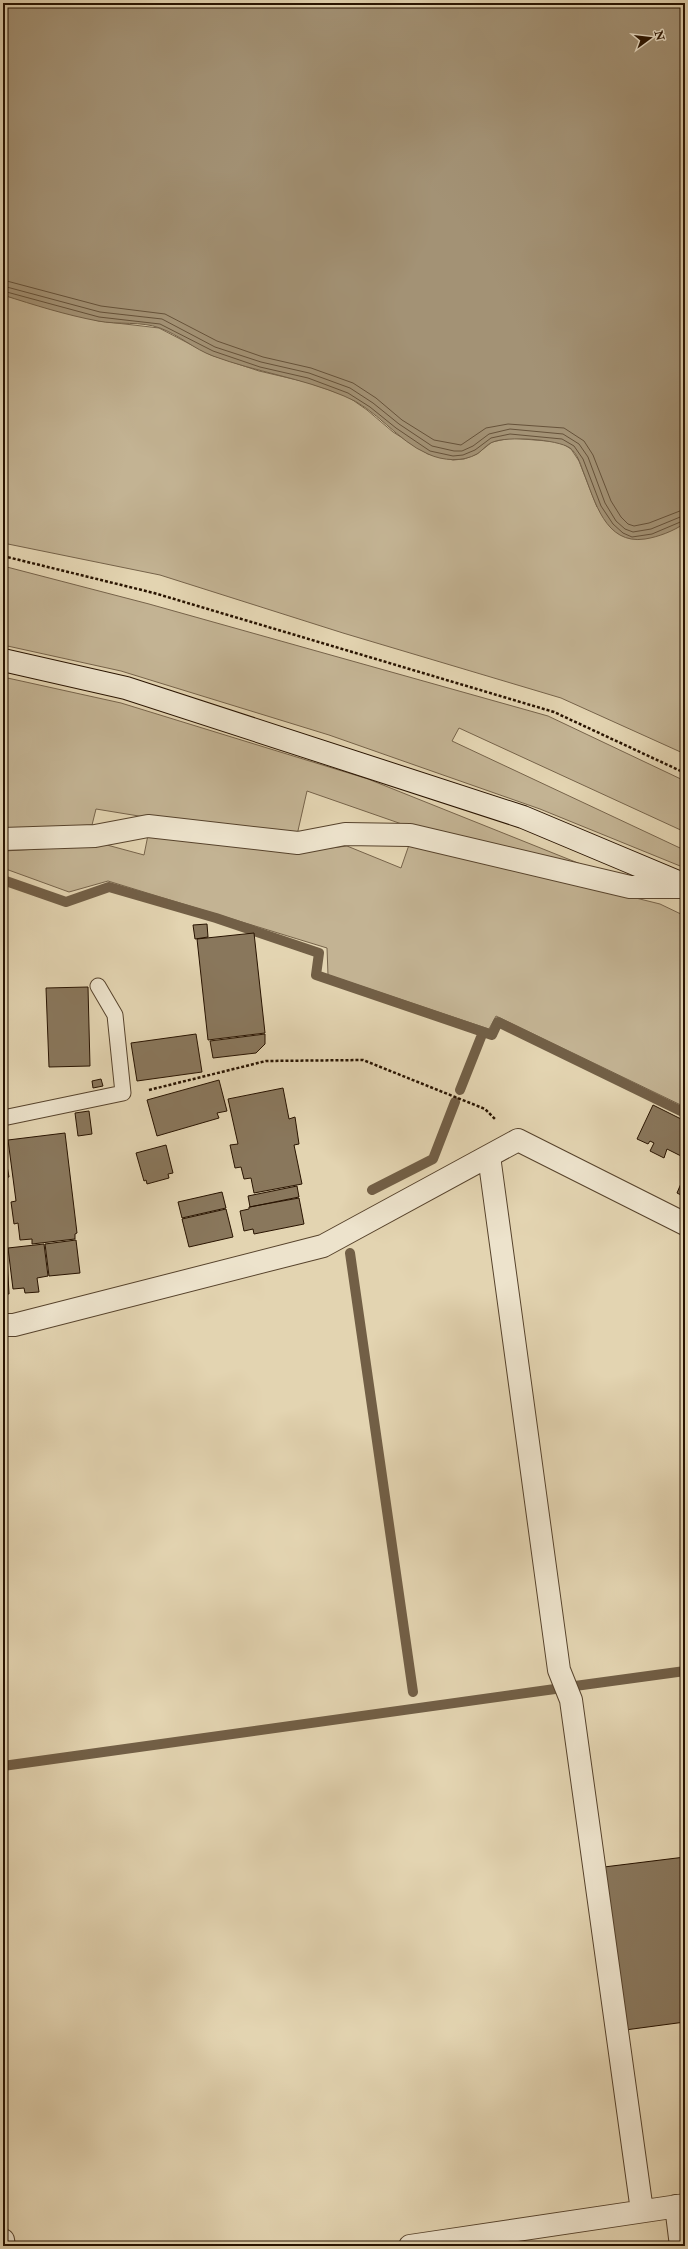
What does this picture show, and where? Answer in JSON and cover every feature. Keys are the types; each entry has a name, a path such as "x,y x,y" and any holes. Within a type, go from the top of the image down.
{"street":[{"path":"3,660 126,688 523,817 685,886"},
{"path":"3,839 95,836 148,826 298,843 345,834 410,835 630,887 685,886"},
{"path":"3,1325 14,1326 323,1246 518,1140 685,1224"},
{"path":"489,1156 559,1670 571,1700 642,2211"},
{"path":"410,2246 680,2206 681,2246"},
{"path":"3,2240 4,2246"}],"lane":[{"path":"3,1118 123,1093 115,1015 98,986"}],"path":[{"path":"3,556 154,593 554,712 685,774"},
{"path":"123,1093 134,1093 266,1061 363,1060 485,1110 518,1140"}],"shaded area":[{"path":"3,295 99,321 159,328 211,355 259,371 306,382 347,396 367,410 393,432 428,454 453,460 464,459 477,454 492,442 510,438 560,442 571,449 579,461 597,507 680,526 685,523 685,754 561,698 343,633 160,575 3,543"},
{"path":"3,566 149,604 548,716 685,781 685,832 459,728 452,741 680,848 685,851 685,868 540,809 329,735 121,671 3,645"},
{"path":"3,677 121,703 368,779 613,877 419,830 307,791 297,835 151,818 96,809 92,825 3,829"},
{"path":"148,835 299,852 347,846 401,868 410,842 660,904 685,916 685,1107 496,1016 489,1029 328,975 327,948 108,881 69,892 3,868 4,851 107,845 144,855"}],"water":[{"path":"3,3 685,3 685,523 671,531 645,539 631,539 620,535 611,528 597,507 576,455 570,448 564,445 532,439 509,439 491,443 471,457 453,460 440,458 428,454 406,441 356,401 312,384 229,362 199,350 174,334 160,328 86,319 50,310 3,295"}],"building":[{"path":"207,924 208,937 195,939 193,925"},
{"path":"254,933 265,1033 208,1040 197,939"},
{"path":"88,987 90,1066 49,1067 46,988"},
{"path":"196,1034 202,1072 137,1081 131,1043"},
{"path":"265,1034 265,1044 256,1053 213,1058 210,1041"},
{"path":"101,1079 103,1086 93,1088 92,1081"},
{"path":"219,1080 227,1111 217,1113 219,1118 157,1136 147,1100"},
{"path":"283,1088 289,1119 295,1117 299,1144 294,1145 302,1184 254,1193 251,1178 244,1179 241,1167 235,1168 230,1145 238,1144 228,1099"},
{"path":"653,1105 685,1121 685,1158 667,1149 664,1158 650,1151 654,1143 650,1141 648,1144 637,1139"},
{"path":"89,1111 92,1134 78,1136 75,1113"},
{"path":"65,1133 77,1233 75,1234 75,1239 32,1244 32,1239 20,1240 18,1223 14,1224 11,1202 16,1201 8,1140"},
{"path":"3,1143 9,1177 3,1178"},
{"path":"166,1145 173,1173 168,1174 169,1178 147,1184 146,1180 144,1181 136,1153"},
{"path":"685,1174 685,1197 677,1193"},
{"path":"297,1186 299,1197 250,1207 248,1196"},
{"path":"222,1192 226,1208 182,1218 178,1202"},
{"path":"299,1198 304,1224 254,1234 253,1229 244,1231 240,1211 249,1209 249,1207"},
{"path":"226,1209 233,1237 189,1247 182,1219"},
{"path":"76,1240 80,1273 49,1276 45,1244"},
{"path":"44,1244 48,1276 37,1278 39,1292 25,1293 24,1288 13,1289 8,1248"},
{"path":"3,1256 7,1256 9,1294 3,1294"},
{"path":"685,1857 685,2022 625,2030 604,1867"}],"waterway":[{"path":"3,880 66,902 109,887 216,918 319,953 316,975 492,1035 498,1022 685,1113"},
{"path":"460,1090 483,1032"},
{"path":"372,1190 433,1159 455,1102"},
{"path":"350,1253 413,1692"},
{"path":"575,1686 685,1671"},
{"path":"3,1766 555,1689"}]}
